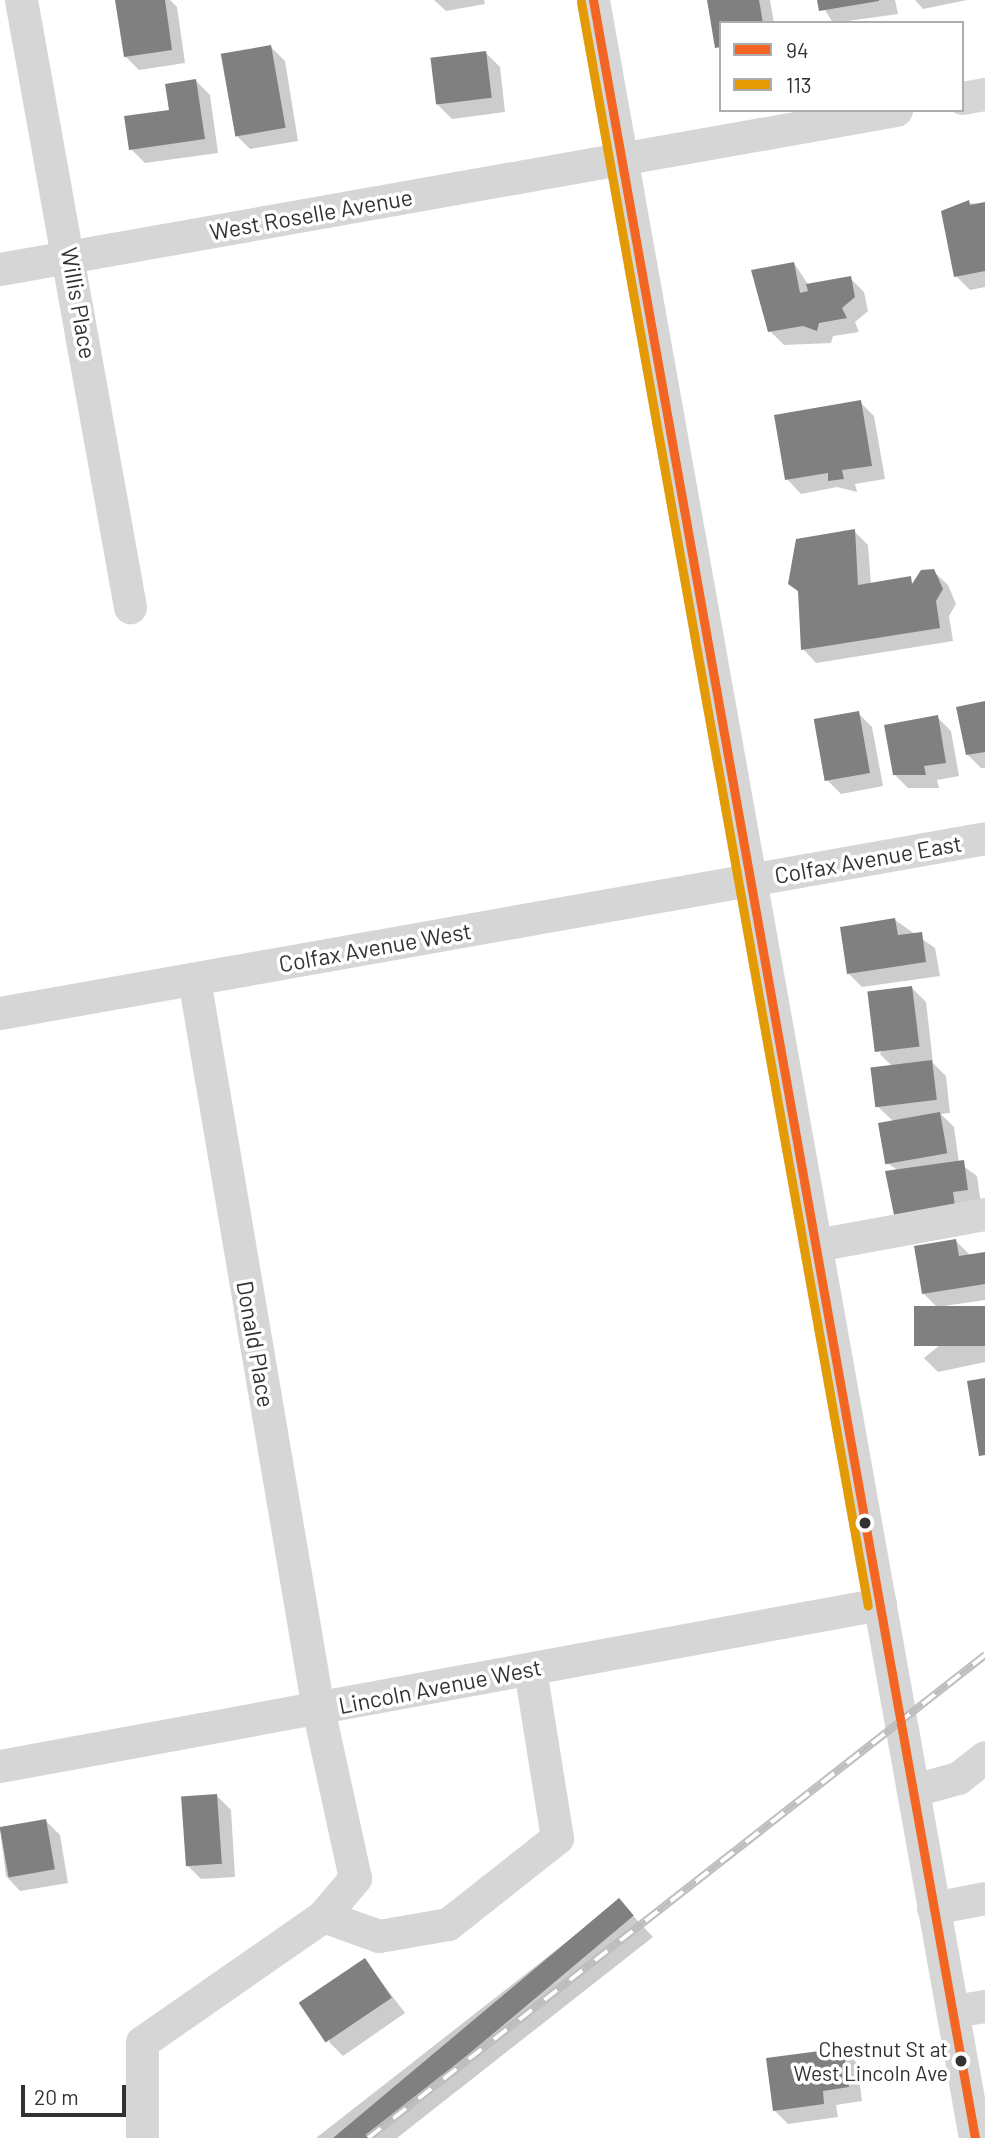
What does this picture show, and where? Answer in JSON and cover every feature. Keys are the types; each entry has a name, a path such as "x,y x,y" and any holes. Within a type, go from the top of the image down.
{"street":[{"name":"Willis Place","path":"21,0 72,257 130,607"},
{"path":"593,0 933,1908 953,2011 973,2056 975,2138"},
{"path":"964,98 985,94"},
{"name":"West Roselle Avenue","path":"0,269 884,112"},
{"name":"Colfax Avenue East","path":"751,881 985,838"},
{"name":"Colfax Avenue West","path":"0,1013 751,881"},
{"name":"Donald Place","path":"194,979 318,1709 355,1878 323,1916"},
{"path":"816,1245 985,1214"},
{"name":"Lincoln Avenue West","path":"0,1766 880,1604"},
{"path":"142,2138 142,2042 323,1916 379,1936 448,1924 557,1838 530,1670"},
{"path":"914,1790 958,1778 985,1757"},
{"path":"933,1908 985,1898"},
{"path":"953,2011 985,2006"}],"building":[{"path":"115,0 165,0 172,50 124,57"},
{"path":"707,0 759,0 763,21 719,21 719,47 715,48"},
{"path":"817,0 879,0 879,1 819,11"},
{"path":"271,45 286,128 235,137 221,54"},
{"path":"486,51 492,98 436,104 430,58"},
{"path":"196,79 205,139 129,150 124,116 169,110 165,84"},
{"path":"969,200 970,205 985,202 985,271 954,277 941,211"},
{"path":"794,262 800,293 808,291 806,284 851,276 855,297 842,308 847,318 819,323 817,331 803,326 768,332 751,270"},
{"path":"861,400 872,466 842,470 844,479 828,481 828,473 785,480 774,415"},
{"path":"855,529 858,585 911,576 912,584 921,570 934,569 943,589 936,601 940,628 801,650 798,591 788,584 796,539"},
{"path":"985,701 985,752 966,755 956,707"},
{"path":"859,711 870,773 825,781 814,719"},
{"path":"938,715 946,763 924,766 926,775 893,775 884,725"},
{"path":"895,918 898,935 922,932 926,962 847,974 840,927"},
{"path":"912,986 919,1047 875,1052 867,991"},
{"path":"932,1060 937,1100 875,1107 870,1068"},
{"path":"940,1112 947,1153 885,1164 878,1123"},
{"path":"964,1160 968,1190 953,1192 955,1206 894,1215 885,1171"},
{"path":"956,1239 959,1256 985,1252 985,1284 922,1294 914,1246"},
{"path":"914,1306 985,1306 985,1346 914,1346"},
{"path":"985,1378 985,1455 979,1456 967,1381"},
{"path":"217,1794 222,1864 186,1866 181,1797"},
{"path":"46,1819 55,1869 9,1877 0,1827"},
{"path":"619,1898 634,1916 369,2138 333,2138"},
{"path":"365,1958 392,1998 326,2043 299,2003"},
{"path":"843,2048 849,2087 823,2091 824,2104 773,2111 766,2058"}],"railway":[{"path":"368,2138 985,1655"}],"transit line":[{"name":"94","path":"593,0 975,2138"},
{"name":"113","path":"581,2 868,1606"}],"place":[{"name":"Chestnut St at West Lincoln Ave","path":"961,2061"}]}
